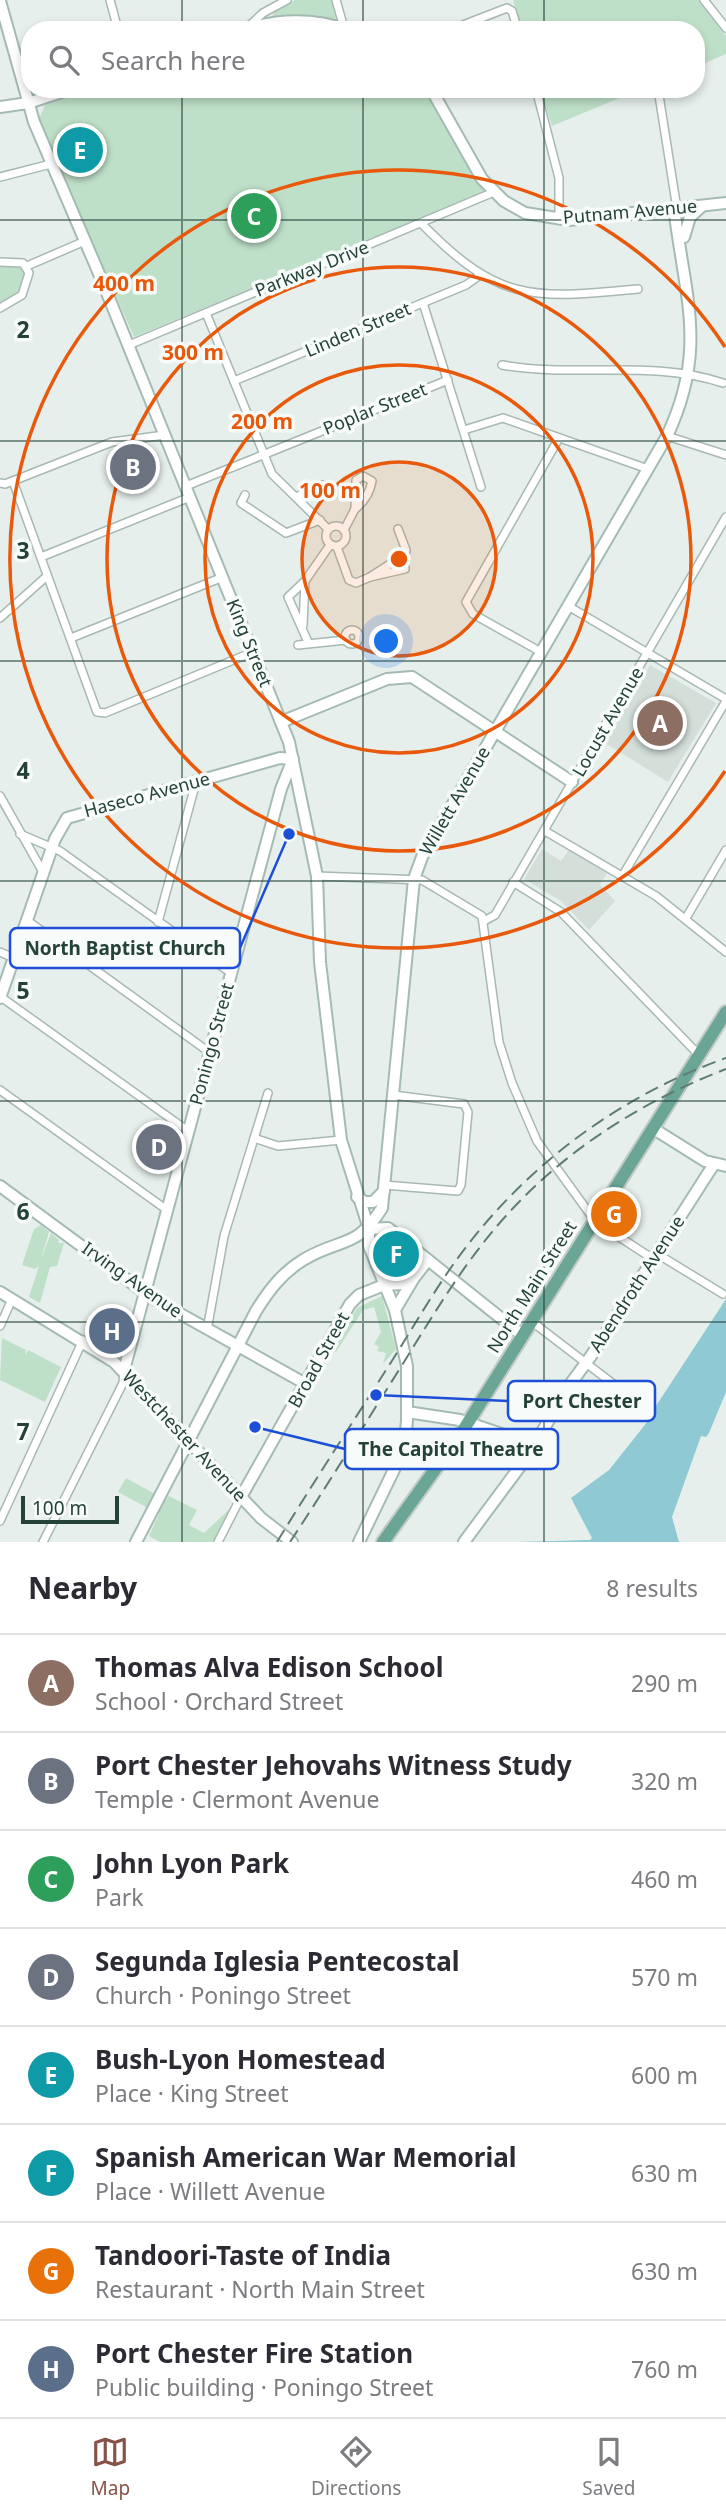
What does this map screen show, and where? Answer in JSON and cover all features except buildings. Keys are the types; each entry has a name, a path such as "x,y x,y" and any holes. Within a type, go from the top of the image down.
{"main road":[{"name":"North Main Street","path":"383,1542 468,1422 726,1012"}],"street":[{"path":"110,0 116,21"},
{"path":"254,21 287,0"},
{"path":"336,0 343,21"},
{"path":"704,0 726,28"},
{"name":"King Street","path":"0,1 21,80"},
{"path":"473,21 507,8 512,11 515,21"},
{"name":"King Street","path":"26,98 223,577 293,759 317,876 320,961 341,1140 356,1197 369,1229 369,1246 395,1310 405,1354 407,1412 399,1463 362,1540"},
{"path":"0,107 43,98"},
{"name":"Putnam Avenue","path":"436,98 482,179 494,192 525,214 559,220 726,203"},
{"path":"538,98 559,178 559,220"},
{"name":"Willett Avenue","path":"659,98 684,237 685,271"},
{"path":"0,177 51,164"},
{"name":"Parkway Drive","path":"129,345 494,192"},
{"path":"684,237 691,217 703,206"},
{"name":"Willett Avenue","path":"369,1229 382,1208 414,879 422,857 667,436 688,374 692,330 675,215 677,209"},
{"path":"422,224 459,261 480,275 519,290 554,296 638,289"},
{"path":"0,262 15,261 27,266 85,241"},
{"path":"0,309 22,295 28,280 27,266"},
{"name":"Linden Street","path":"234,382 466,285 480,275"},
{"path":"423,303 481,487"},
{"path":"206,313 275,481 296,497 328,529"},
{"path":"502,365 546,372 649,369 688,374 723,383"},
{"name":"Poplar Street","path":"41,557 188,492 264,453 448,380"},
{"path":"464,430 503,418 648,469"},
{"path":"0,483 13,481 112,442 165,435"},
{"path":"667,436 726,455"},
{"path":"541,652 472,614 466,606 467,598 559,438"},
{"path":"13,481 95,708 100,713 253,652"},
{"path":"296,497 322,485"},
{"path":"245,495 241,503 286,533 320,520"},
{"path":"303,625 295,617 288,597 305,582 334,546 345,540 344,530 355,509"},
{"name":"Locust Avenue","path":"484,921 495,915 726,517"},
{"path":"344,530 335,526 328,529 325,536 334,546 349,580 356,583 398,559 404,560 406,550 398,529"},
{"path":"0,618 47,576"},
{"path":"71,638 223,577"},
{"path":"305,582 303,625 308,642"},
{"path":"568,606 726,700 623,875"},
{"path":"298,645 346,640"},
{"path":"281,722 387,679 402,676 423,682 572,782"},
{"name":"Haseco Avenue","path":"0,997 53,848 67,818 281,758 293,759"},
{"name":"Poningo Street","path":"124,1370 281,789 293,759"},
{"path":"158,922 196,782"},
{"path":"0,796 44,874"},
{"path":"0,816 9,812"},
{"path":"545,831 623,875 686,918 726,952"},
{"path":"20,834 53,848 231,973"},
{"path":"686,918 726,850"},
{"path":"317,876 422,880 476,911 484,921 499,1042 512,1083 537,1140 595,1221 647,1255 664,1258 723,1294"},
{"path":"513,882 561,912 700,1056"},
{"path":"28,921 209,1052"},
{"path":"0,952 14,958"},
{"path":"0,997 188,1131"},
{"path":"0,1090 167,1210"},
{"path":"207,1330 224,1236 268,1093"},
{"path":"356,1197 365,1202 373,1202 384,1188 458,1191 461,1185 468,1112 464,1104 393,1095"},
{"path":"654,1129 720,1165"},
{"path":"254,1138 278,1146 341,1140"},
{"name":"Abendroth Avenue","path":"464,1542 534,1445 566,1390 720,1165"},
{"name":"Irving Avenue","path":"0,1186 145,1292 207,1330 306,1384"},
{"path":"136,1542 260,1304 281,1276 306,1258 358,1237 369,1229 388,1228 522,1335"},
{"path":"395,1310 428,1261"},
{"name":"Broad Street","path":"241,1497 350,1304 359,1295 384,1285 403,1284 415,1278"},
{"name":"Westchester Avenue","path":"0,1292 83,1340 124,1370 266,1523 292,1542"},
{"path":"0,1326 12,1299"},
{"path":"531,1321 633,1398"},
{"path":"0,1521 83,1340"},
{"path":"43,1542 123,1383 124,1370"},
{"path":"407,1412 468,1422 534,1445"},
{"path":"218,1542 241,1497"}],"shaded area":[{"path":"650,665 716,703 668,782 605,743"},
{"path":"542,849 561,861 569,850 607,873 600,885 615,901 589,930 561,901 524,879"}],"green space":[{"path":"295,0 331,0 336,14 335,21 270,21 275,11"},
{"path":"513,0 699,0 726,36 726,54 705,63 705,21 519,21"},
{"path":"64,98 428,98 484,192 134,337 61,171 106,150 94,130 51,151 39,119 45,105"},
{"path":"543,98 619,98 552,126"},
{"path":"0,265 17,265 23,271 25,282 12,297 0,305"},
{"path":"41,1225 49,1232 41,1259 51,1233 59,1240 58,1243 64,1243 57,1266 50,1267 40,1303 29,1297 39,1266 35,1269 22,1265 34,1229"},
{"path":"381,1231 387,1232 417,1260 414,1268 413,1264 396,1273 394,1280 385,1271 380,1258"},
{"path":"382,1296 396,1349 383,1364 386,1353 377,1351 379,1347 374,1344 381,1332 374,1307 363,1310 336,1352 333,1351 357,1308"},
{"path":"111,1316 126,1329 109,1346 96,1337"},
{"path":"2,1338 26,1350 25,1356 28,1350 61,1367 45,1402 0,1380"},
{"path":"126,1478 166,1500 169,1496 197,1510 189,1525 204,1533 234,1505 213,1542 160,1542 149,1536 159,1514 118,1492"}],"water":[{"path":"726,1299 726,1392 709,1433 706,1437 701,1436 672,1517 679,1542 517,1542 592,1538 571,1498 609,1470 656,1411 654,1409"}],"railway":[{"path":"277,1542 438,1288 470,1242 496,1211 553,1156 618,1110 653,1090 726,1058"},
{"path":"290,1542 443,1300 501,1221 540,1181 614,1125 669,1094 726,1069"}],"place":[{"name":"Bush-Lyon Homestead","path":"80,150"},
{"name":"John Lyon Park","path":"254,216"},
{"name":"Port Chester Jehovahs Witness Study","path":"133,467"},
{"name":"Thomas Alva Edison School","path":"660,723"},
{"name":"North Baptist Church","path":"289,834"},
{"name":"Segunda Iglesia Pentecostal","path":"159,1147"},
{"name":"Tandoori-Taste of India","path":"614,1214"},
{"name":"Spanish American War Memorial","path":"396,1254"},
{"name":"Port Chester Fire Station","path":"112,1331"},
{"name":"Port Chester","path":"376,1395"},
{"name":"The Capitol Theatre","path":"255,1427"}]}
